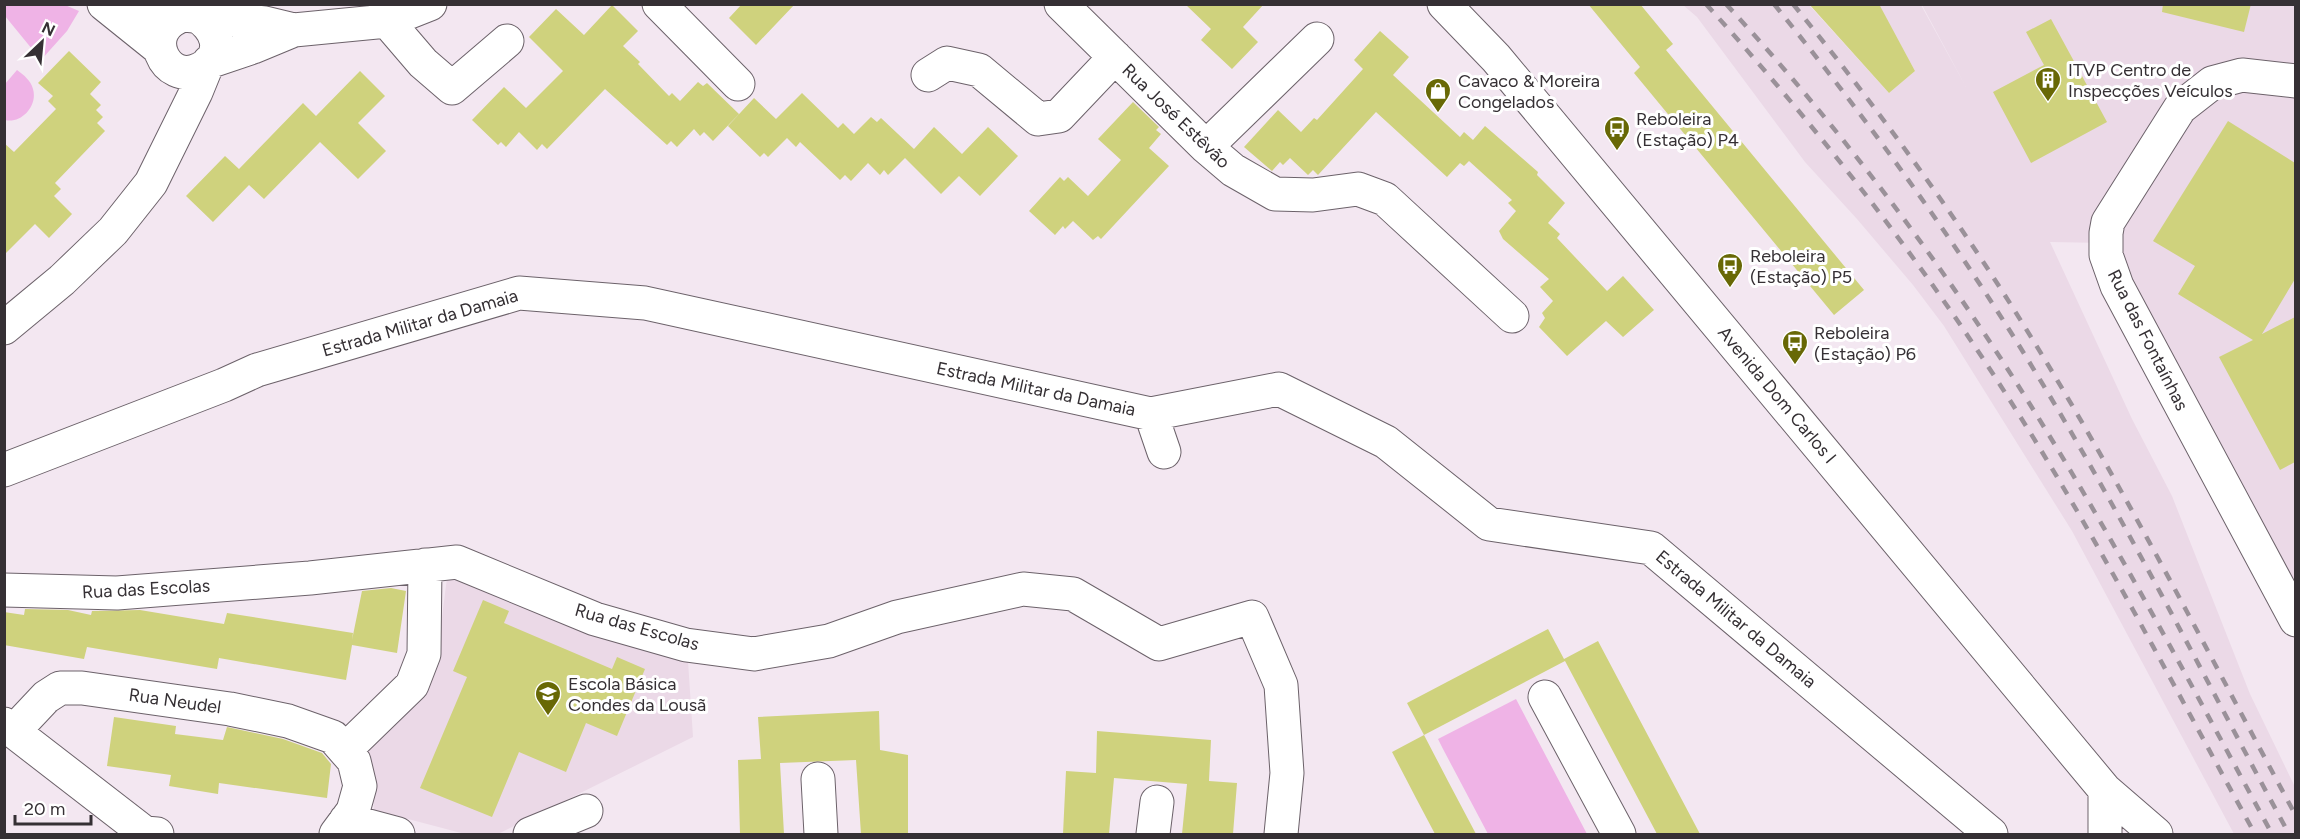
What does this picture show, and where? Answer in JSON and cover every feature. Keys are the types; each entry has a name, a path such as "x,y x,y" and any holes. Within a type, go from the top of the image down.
{"street":[{"path":"104,4 179,71 189,72 199,70 208,64 294,30 430,4"},
{"path":"4,328 62,280 113,231 151,183 216,47 216,36 203,20 144,4"},
{"path":"659,4 738,84"},
{"name":"Rua José Estêvão","path":"1061,4 1206,147 1233,170 1275,194 1313,195 1358,189 1385,199 1512,316"},
{"name":"Avenida Dom Carlos I","path":"1444,4 1496,58 2105,790 2156,834"},
{"path":"386,13 423,63 452,88 507,41"},
{"path":"171,141 163,56 159,40 167,23 189,15 265,23 294,30"},
{"path":"1206,147 1317,39"},
{"path":"928,75 947,63 979,70 1038,119 1059,116 1115,57"},
{"name":"Rua das Fontaínhas","path":"2295,81 2242,75 2212,83 2195,94 2180,108 2108,222 2106,255 2117,286 2295,620"},
{"name":"Estrada Militar da Damaia","path":"4,470 224,386 257,370 519,293 645,303 1150,414 1280,389 1386,442 1489,524 1651,548 1991,834"},
{"path":"1150,414 1164,452"},
{"name":"Rua das Escolas","path":"4,590 117,593 310,578 457,562 595,619 686,645 754,654 829,641 897,617 1023,589 1073,594 1159,644 1252,617 1281,685 1287,773 1281,834"},
{"path":"345,750 412,685 424,654 425,565"},
{"name":"Rua Neudel","path":"149,834 9,728 60,688 82,688 230,709 288,721 333,737 354,761 360,786 353,811 341,827 398,834"},
{"path":"1545,697 1619,834"},
{"path":"818,779 820,834"},
{"path":"2105,790 2105,834"},
{"path":"1154,834 1157,802"},
{"path":"530,834 586,811"}],"shaded area":[{"path":"4,5 65,5 79,11 67,31 41,60 5,16"},
{"path":"1683,5 1809,5 1889,93 1915,71 1879,5 1921,5 1966,87 1922,5 2295,5 2295,598 2105,243 2050,242 2132,419 2172,496 2250,694 2295,787 2295,834 2234,834 2072,531 1944,326 1913,285 1805,162 1697,17"},
{"path":"17,70 27,78 32,86 33,102 22,116 11,121 5,120 5,84"},
{"name":"Escola Básica Condes da Lousã","path":"448,570 688,661 693,737 498,834 465,834 374,810 369,748 426,696 438,649"},
{"path":"1516,699 1587,834 1488,834 1443,749 1438,739"}],"building":[{"path":"742,4 795,4 756,45 729,18"},
{"path":"1185,4 1264,4 1243,27 1258,42 1232,69 1201,40 1211,29"},
{"path":"1588,4 1640,4 1673,44 1666,50 1864,290 1834,315 1634,73 1640,67"},
{"path":"1809,4 1879,4 1915,71 1889,93"},
{"path":"2163,4 2251,4 2244,32 2162,12"},
{"path":"612,5 638,31 623,46 669,96 672,93 680,101 698,82 703,86 707,83 739,114 713,141 704,132 700,136 694,129 677,147 671,141 667,145 605,89 547,149 542,144 537,150 519,132 506,147 501,142 498,145 472,120 504,87 526,108 563,71 529,37 556,9 584,35"},
{"name":"ITVP Centro de Inspecções Veículos","path":"2051,19 2107,122 2031,163 1993,92 2044,65 2026,32"},
{"path":"1380,31 1409,57 1393,75 1460,137 1464,132 1473,140 1485,126 1538,172 1537,175 1565,203 1548,223 1560,234 1557,238 1607,291 1623,276 1654,310 1623,337 1606,321 1567,356 1539,327 1545,318 1542,313 1553,301 1540,287 1549,279 1503,239 1499,231 1516,211 1508,203 1512,200 1469,161 1464,166 1460,163 1447,177 1376,112 1318,175 1313,170 1308,175 1290,158 1283,165 1280,162 1272,171 1244,147 1278,110 1301,132 1314,118 1317,120 1363,69 1354,60"},
{"path":"69,51 101,82 90,94 101,105 96,110 103,117 97,123 105,131 55,183 61,189 54,196 72,214 49,238 35,224 4,255 4,143 14,152 56,109 48,101 53,96 38,83"},
{"path":"360,71 385,96 358,123 386,151 358,179 320,142 264,199 249,185 213,222 186,196 225,156 239,169 303,103 316,116"},
{"path":"802,93 838,128 843,123 854,134 871,117 877,122 881,118 914,149 934,127 962,154 988,127 1018,156 980,196 959,176 941,194 905,158 888,175 884,170 880,175 868,163 851,181 845,175 840,180 800,142 796,147 787,138 768,157 764,153 760,157 728,126 754,98 776,119"},
{"path":"1133,102 1159,127 1156,130 1161,134 1149,148 1169,166 1101,239 1098,236 1093,240 1073,221 1065,229 1063,226 1055,235 1029,211 1060,177 1064,181 1068,177 1088,196 1121,160 1098,139"},
{"path":"2228,121 2295,163 2295,279 2262,334 2295,317 2295,462 2280,470 2219,357 2253,340 2178,294 2195,266 2153,241"},
{"path":"391,588 406,591 397,653 352,645 346,680 219,658 217,669 87,647 84,659 4,645 4,612 24,615 25,609 68,610 91,615 92,611 140,610 224,624 227,613 353,633 352,640 362,591"},
{"path":"483,600 509,611 504,623 612,669 617,657 645,669 617,736 586,723 566,772 519,752 492,817 420,788 467,677 453,671"},
{"path":"1548,629 1564,659 1598,641 1700,834 1657,834 1565,661 1424,735 1407,703"},
{"path":"879,711 880,750 908,755 908,834 861,834 856,760 780,763 784,834 740,834 738,760 761,759 758,717"},
{"path":"114,717 176,726 175,734 223,740 227,727 283,739 322,753 331,764 327,798 219,783 218,794 169,786 171,775 107,766"},
{"path":"1097,731 1211,740 1209,781 1237,783 1233,834 1182,834 1187,784 1114,778 1109,834 1063,834 1066,771 1096,773"},
{"path":"1424,735 1476,834 1435,834 1417,800 1392,752"}],"railway":[{"path":"1706,4 1828,147 1905,247 1977,350 2075,508 2255,834"},
{"path":"1726,4 1806,95 1883,191 1988,339 2055,444 2119,554 2272,834"},
{"path":"1774,4 1897,164 1955,247 2048,392 2154,580 2289,834"},
{"path":"1793,4 1913,161 1970,242 2023,324 2129,506 2296,816"}],"place":[{"name":"ITVP Centro de Inspecções Veículos","path":"2048,103"},
{"name":"Cavaco & Moreira Congelados","path":"1438,114"},
{"name":"Reboleira (Estação) P4","path":"1617,152"},
{"name":"Reboleira (Estação) P5","path":"1730,289"},
{"name":"Reboleira (Estação) P6","path":"1795,366"},
{"name":"Escola Básica Condes da Lousã","path":"548,717"}]}
